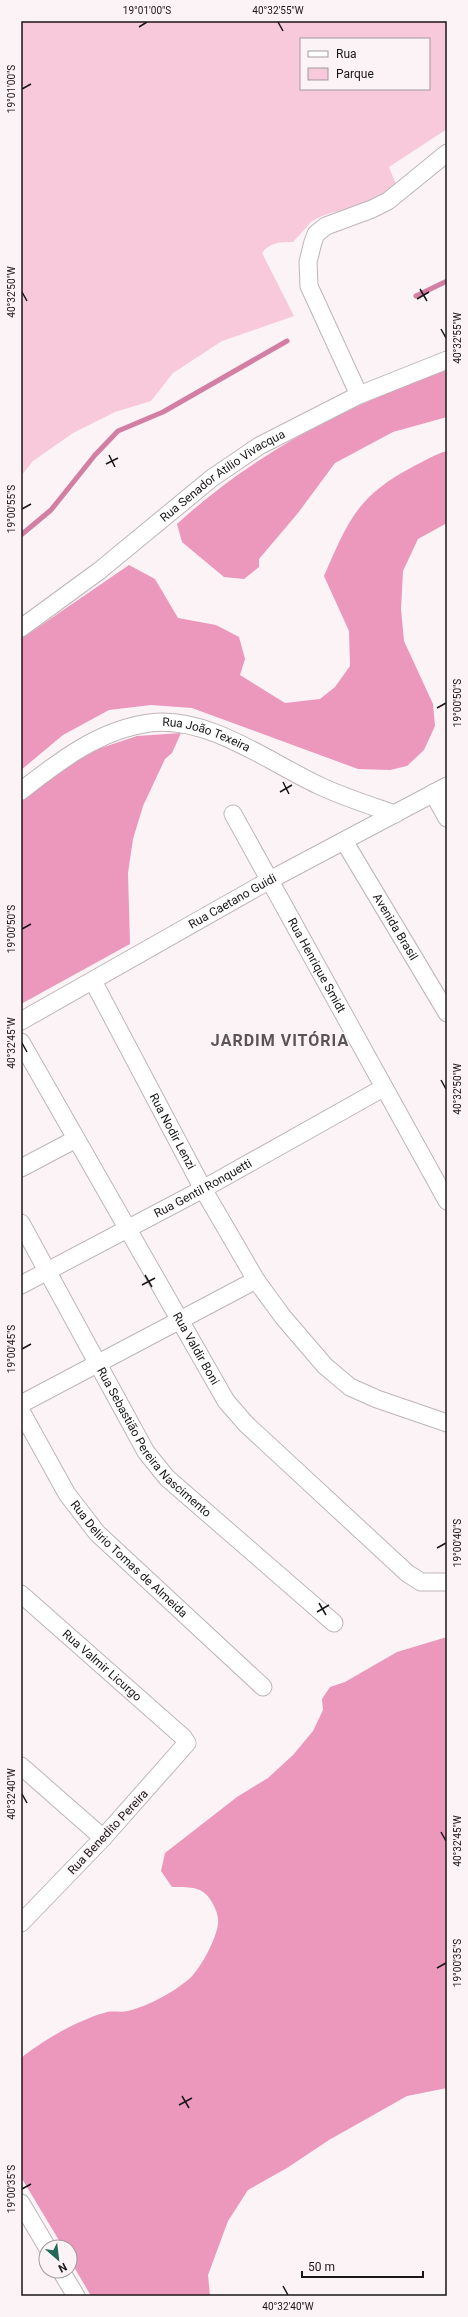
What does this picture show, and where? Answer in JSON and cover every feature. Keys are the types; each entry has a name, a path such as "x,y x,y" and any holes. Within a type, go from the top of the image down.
{"street":[{"path":"359,395 309,286 308,262 313,242 316,234 326,226 372,210 388,201 447,154"},
{"name":"Rua Senador Atilio Vivacqua","path":"21,628 99,571 233,463 259,446 359,395 447,360"},
{"name":"Rua João Texeira","path":"21,791 60,761 88,744 131,728 150,723 175,722 202,729 225,738 319,786 395,814"},
{"path":"440,789 447,818"},
{"name":"Rua Caetano Guidi","path":"21,1021 268,881 440,789"},
{"name":"Rua Henrique Smidt","path":"233,814 268,881 447,1201"},
{"name":"Avenida Brasil","path":"344,841 447,1013"},
{"name":"Rua Nodir Lenzi","path":"93,980 203,1189 256,1280 283,1317 325,1366 344,1382 376,1399 447,1423"},
{"name":"Rua Valdir Boni","path":"21,1042 178,1321 226,1401 246,1424 407,1573 421,1582 447,1582"},
{"name":"Rua Gentil Ronquetti","path":"21,1285 126,1228 203,1189 383,1088"},
{"path":"21,1168 76,1139"},
{"name":"Rua Sebastião Pereira Nascimento","path":"21,1223 48,1270 136,1436 159,1469 334,1623"},
{"path":"21,1404 256,1280"},
{"name":"Rua Delirio Tomas de Almeida","path":"21,1411 67,1494 97,1533 263,1687"},
{"name":"Rua Valmir Licurgo","path":"21,1594 183,1737"},
{"name":"Rua Benedito Pereira","path":"21,1923 104,1838 184,1749 187,1743 183,1737"},
{"path":"21,1766 104,1838"},
{"path":"21,2203 42,2239"},
{"path":"66,2279 76,2296"}],"green space":[{"path":"21,21 447,21 447,129 389,167 395,182 395,191 357,210 334,212 322,216 312,221 293,242 272,245 265,249 262,253 294,316 222,341 173,373 151,401 115,412 73,433 33,461 21,476"}],"shaded area":[{"path":"447,370 447,417 393,432 335,463 298,513 259,559 259,567 244,579 224,577 182,542 177,524 238,474 304,433 339,415 410,384"},
{"path":"447,451 447,523 418,539 403,571 401,609 404,641 433,704 435,726 424,750 407,766 390,770 358,769 192,708 151,705 109,710 63,735 21,770 21,639 129,565 155,579 178,618 216,625 239,637 245,659 240,675 285,703 320,699 335,687 350,666 349,631 324,576 340,540 357,512 367,499 379,488 414,466"},
{"path":"181,733 172,753 165,759 143,806 133,839 128,873 130,944 21,1004 21,800 44,779 98,749 137,736"},
{"path":"447,1637 447,2088 407,2096 329,2140 287,2168 248,2190 228,2221 208,2275 210,2296 91,2296 78,2274 78,2239 58,2239 21,2177 21,2058 50,2038 72,2026 107,2012 125,2012 144,2006 182,1985 193,1975 211,1946 217,1931 218,1916 209,1898 201,1891 185,1887 172,1887 161,1871 165,1853 237,1797 268,1778 293,1755 313,1731 323,1710 322,1699 330,1687 345,1682 397,1652"}],"waterway":[{"path":"416,296 447,281"},
{"path":"21,535 51,510 95,455 118,431 163,412 287,341"}],"district":[{"name":"JARDIM VITÓRIA","path":"280,1040"}]}
